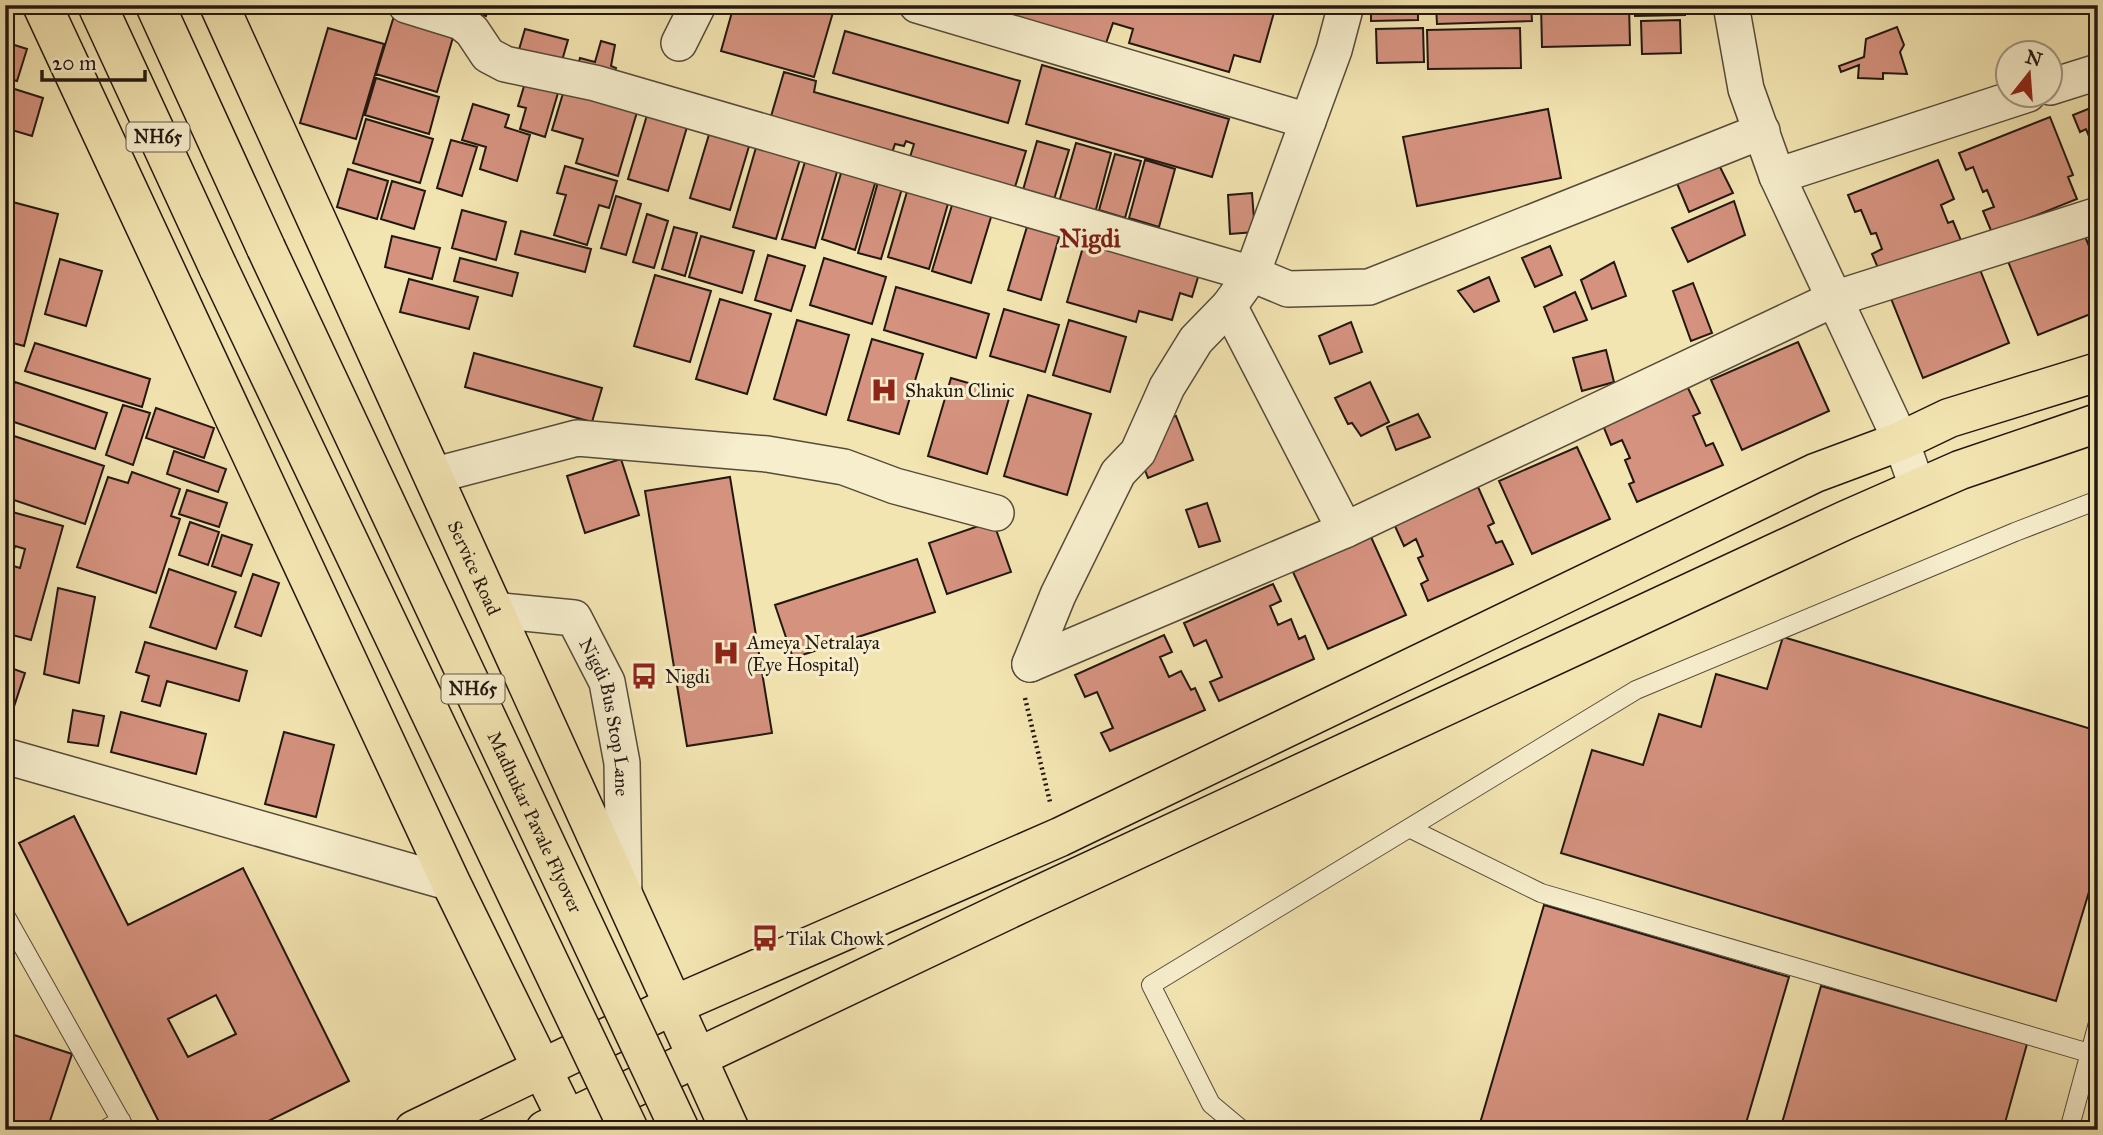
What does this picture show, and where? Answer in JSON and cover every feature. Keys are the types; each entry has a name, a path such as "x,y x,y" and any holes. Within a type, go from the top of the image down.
{"main road":[{"path":"42,5 451,883 542,1068 562,1126 696,1058 1024,902 1918,489 1960,470 2098,424"},
{"name":"NH65","path":"97,5 219,269 629,1130"},
{"name":"Madhukar Pavale Flyover","path":"155,5 266,248 680,1130"},
{"name":"Service Road","path":"219,5 730,1130"},
{"path":"414,1130 673,1006 1059,837 1815,473 1901,441 1949,418 2098,372"}],"street":[{"path":"406,5 461,22 488,55 505,64 595,83 1252,274 1288,289 1369,287 1762,131"},
{"path":"679,43 698,5"},
{"path":"917,5 1308,121"},
{"path":"1030,664 1058,595 1118,473 1138,452 1167,387 1196,340 1228,306 1252,274 1334,50 1346,5"},
{"path":"1731,5 1746,89 1777,176 1901,441 1918,489"},
{"path":"2064,83 2098,72"},
{"path":"1777,176 1994,105"},
{"path":"1030,664 1345,530 1834,299 2098,215"},
{"path":"1228,306 1345,530"},
{"path":"432,476 577,438 767,454 844,467 895,486 996,513"},
{"name":"Nigdi Bus Stop Lane","path":"493,610 574,618 607,682 622,763 624,900"},
{"path":"5,756 451,883"}],"lane":[{"path":"1242,1130 1211,1104 1151,985 1636,690 2098,500"},
{"path":"1409,828 1541,892 2090,1054"},
{"path":"5,915 123,1125 104,1130"},
{"path":"2069,1130 2098,1023"}],"path":[{"path":"1030,664 1023,690 1059,837"}],"building":[{"path":"443,5 489,5 486,16"},
{"path":"734,5 820,5 834,9 814,77 721,51"},
{"path":"1006,5 1191,5 1202,9 1203,5 1263,5 1275,9 1260,62 1234,55 1229,72 1129,43 1133,29 1113,23 1105,46 1003,16"},
{"path":"1371,5 1418,5 1418,20 1371,21"},
{"path":"1436,5 1531,5 1532,21 1437,24"},
{"path":"1541,5 1629,5 1630,45 1542,47"},
{"path":"1635,5 1685,5 1685,15 1635,16"},
{"path":"394,16 454,34 437,92 376,74"},
{"path":"1680,20 1681,53 1642,54 1641,21"},
{"path":"1897,27 1904,45 1900,52 1907,74 1883,73 1883,79 1858,78 1859,65 1841,72 1839,66 1864,57 1866,39"},
{"path":"328,28 384,44 356,139 300,123"},
{"path":"1423,28 1424,62 1377,63 1376,29"},
{"path":"1520,28 1521,68 1428,69 1427,30"},
{"path":"525,29 568,40 561,64 518,53"},
{"path":"845,31 1020,81 1008,123 833,73"},
{"path":"601,41 615,45 611,66 616,68 613,76 576,71 580,58 595,62"},
{"path":"5,42 27,49 17,81 5,78"},
{"path":"1042,65 1229,119 1212,177 1026,124"},
{"path":"784,72 816,81 814,92 1026,151 1015,187 910,157 914,144 906,141 904,146 895,144 892,153 767,130"},
{"path":"376,78 439,97 429,134 365,115"},
{"path":"567,80 640,102 618,176 576,163 583,139 552,130"},
{"path":"525,83 558,93 545,137 520,129 526,108 518,106"},
{"path":"5,86 43,98 32,136 5,128"},
{"path":"473,104 509,115 505,127 530,135 517,181 480,169 486,147 462,140"},
{"path":"650,105 690,117 668,191 628,179"},
{"path":"2098,105 2096,153 2086,129 2080,132 2073,115"},
{"path":"1548,109 1561,178 1417,206 1403,137"},
{"path":"2050,117 2073,175 2068,177 2077,199 1992,233 1983,211 1994,207 1987,190 1983,192 1973,167 1966,170 1959,153"},
{"path":"366,119 433,139 420,183 353,163"},
{"path":"713,121 753,133 730,210 690,198"},
{"path":"451,140 477,147 462,196 437,188"},
{"path":"1037,141 1069,150 1052,206 1021,197"},
{"path":"1076,143 1111,153 1095,213 1059,202"},
{"path":"757,144 801,156 776,239 733,227"},
{"path":"1115,154 1141,161 1125,218 1099,210"},
{"path":"807,155 839,165 815,248 782,239"},
{"path":"1145,160 1175,169 1159,227 1129,218"},
{"path":"1938,160 1954,199 1941,205 1948,223 1953,221 1962,243 1881,275 1872,254 1882,249 1876,233 1871,234 1861,210 1855,212 1848,195"},
{"path":"1718,163 1733,193 1689,212 1676,181"},
{"path":"565,166 617,181 609,208 599,205 587,245 554,235 566,195 557,193"},
{"path":"843,166 877,177 855,250 822,239"},
{"path":"348,169 388,181 377,219 337,207"},
{"path":"880,175 904,182 881,259 858,253"},
{"path":"911,178 952,190 929,269 888,257"},
{"path":"392,181 425,191 414,229 381,219"},
{"path":"956,192 995,204 971,283 932,271"},
{"path":"1252,193 1255,232 1230,234 1228,195"},
{"path":"616,196 641,204 626,255 601,248"},
{"path":"5,200 58,214 24,346 5,341"},
{"path":"1734,201 1745,235 1688,262 1672,228"},
{"path":"462,210 506,222 496,260 452,248"},
{"path":"1032,210 1064,220 1041,300 1008,290"},
{"path":"647,214 668,221 654,268 633,262"},
{"path":"2080,224 2098,268 2098,311 2038,335 2005,254"},
{"path":"674,227 697,233 685,276 662,269"},
{"path":"1088,230 1202,264 1192,297 1180,293 1172,320 1139,311 1136,322 1067,302"},
{"path":"521,231 591,249 585,272 515,254"},
{"path":"392,236 440,248 432,279 385,267"},
{"path":"701,236 754,251 742,293 689,277"},
{"path":"1550,246 1562,275 1535,287 1522,258"},
{"path":"768,255 805,266 791,311 755,300"},
{"path":"460,258 518,273 512,296 454,281"},
{"path":"824,258 886,277 872,324 810,305"},
{"path":"60,259 102,271 86,326 45,314"},
{"path":"1614,262 1626,296 1592,309 1581,280"},
{"path":"1977,262 2009,343 1923,378 1890,296"},
{"path":"655,275 711,291 690,362 634,346"},
{"path":"1489,277 1499,301 1474,312 1458,291"},
{"path":"409,279 478,297 469,329 400,312"},
{"path":"1693,283 1712,333 1691,341 1673,291"},
{"path":"896,287 989,314 976,358 884,330"},
{"path":"1575,292 1587,320 1554,332 1544,307"},
{"path":"720,299 771,314 747,394 696,379"},
{"path":"1004,309 1059,325 1045,372 990,356"},
{"path":"797,320 849,335 826,415 774,399"},
{"path":"1069,320 1126,337 1110,392 1053,375"},
{"path":"1351,322 1362,352 1330,364 1319,336"},
{"path":"872,339 923,354 899,434 848,420"},
{"path":"1798,342 1829,411 1742,450 1711,380"},
{"path":"35,343 150,379 142,407 25,371"},
{"path":"1606,350 1614,382 1582,391 1573,358"},
{"path":"474,353 602,388 592,422 465,387"},
{"path":"951,378 1010,395 987,474 928,456"},
{"path":"15,382 107,413 95,449 5,419 5,409"},
{"path":"1370,382 1389,422 1361,436 1352,423 1348,424 1335,398"},
{"path":"1687,386 1700,413 1693,416 1706,446 1713,443 1723,465 1637,502 1629,484 1634,482 1625,460 1630,458 1622,440 1611,445 1602,423"},
{"path":"1028,395 1091,414 1067,495 1004,476"},
{"path":"123,405 150,413 133,465 106,455"},
{"path":"156,408 214,428 204,458 146,438"},
{"path":"1418,414 1430,437 1396,450 1387,427"},
{"path":"1176,416 1193,460 1148,478 1138,452 1162,420"},
{"path":"5,433 104,466 85,524 5,497"},
{"path":"1577,447 1610,519 1532,554 1499,481"},
{"path":"174,451 226,469 218,492 167,474"},
{"path":"621,459 639,515 585,533 567,476"},
{"path":"132,472 180,489 171,516 180,519 156,593 77,567 108,477 128,483"},
{"path":"730,477 772,733 687,746 645,491"},
{"path":"1478,487 1494,523 1488,526 1496,543 1502,541 1513,564 1428,601 1421,584 1428,580 1418,558 1423,556 1416,539 1404,546 1394,524"},
{"path":"187,490 227,503 219,527 179,514"},
{"path":"1207,503 1220,541 1199,547 1186,510"},
{"path":"5,510 63,526 31,640 5,633 5,596 9,582 5,581","holes":["15,546 25,549 20,568 10,565"]},
{"path":"993,521 1011,572 947,594 929,543"},
{"path":"190,522 219,532 208,565 179,555"},
{"path":"222,535 252,545 241,576 212,566"},
{"path":"1371,537 1406,615 1328,649 1293,572"},
{"path":"917,559 935,612 793,658 775,605"},
{"path":"169,569 236,592 216,649 150,627"},
{"path":"253,574 279,583 261,636 235,627"},
{"path":"1273,584 1281,601 1270,606 1278,625 1291,619 1299,639 1305,636 1314,659 1219,701 1210,682 1222,677 1206,640 1194,646 1184,623"},
{"path":"58,588 95,597 79,683 44,674"},
{"path":"1164,635 1172,652 1160,657 1169,677 1181,671 1191,690 1195,688 1205,710 1110,751 1101,733 1113,728 1097,692 1085,697 1075,675"},
{"path":"1783,637 2098,731 2098,862 2056,1001 1561,853 1592,750 1643,765 1659,714 1701,727 1716,674 1767,689"},
{"path":"145,642 247,671 239,701 167,681 160,706 142,701 149,676 136,672"},
{"path":"5,666 25,673 5,734"},
{"path":"73,710 104,716 98,746 68,742"},
{"path":"121,712 206,734 196,774 111,752"},
{"path":"284,732 334,745 316,817 265,804"},
{"path":"74,816 128,925 243,868 349,1081 250,1130 163,1130 19,843","holes":["216,995 236,1034 188,1057 168,1019"]},
{"path":"1544,905 1789,977 1744,1130 1478,1130"},
{"path":"1821,986 2027,1044 2003,1130 1780,1130"},
{"path":"5,1032 72,1054 47,1130 5,1130"}],"place":[{"name":"Shakun Clinic","path":"884,390"},
{"name":"Ameya Netralaya (Eye Hospital)","path":"726,653"},
{"name":"Nigdi","path":"644,676"},
{"name":"Tilak Chowk","path":"765,938"}],"district":[{"name":"Nigdi","path":"1090,238"}]}
